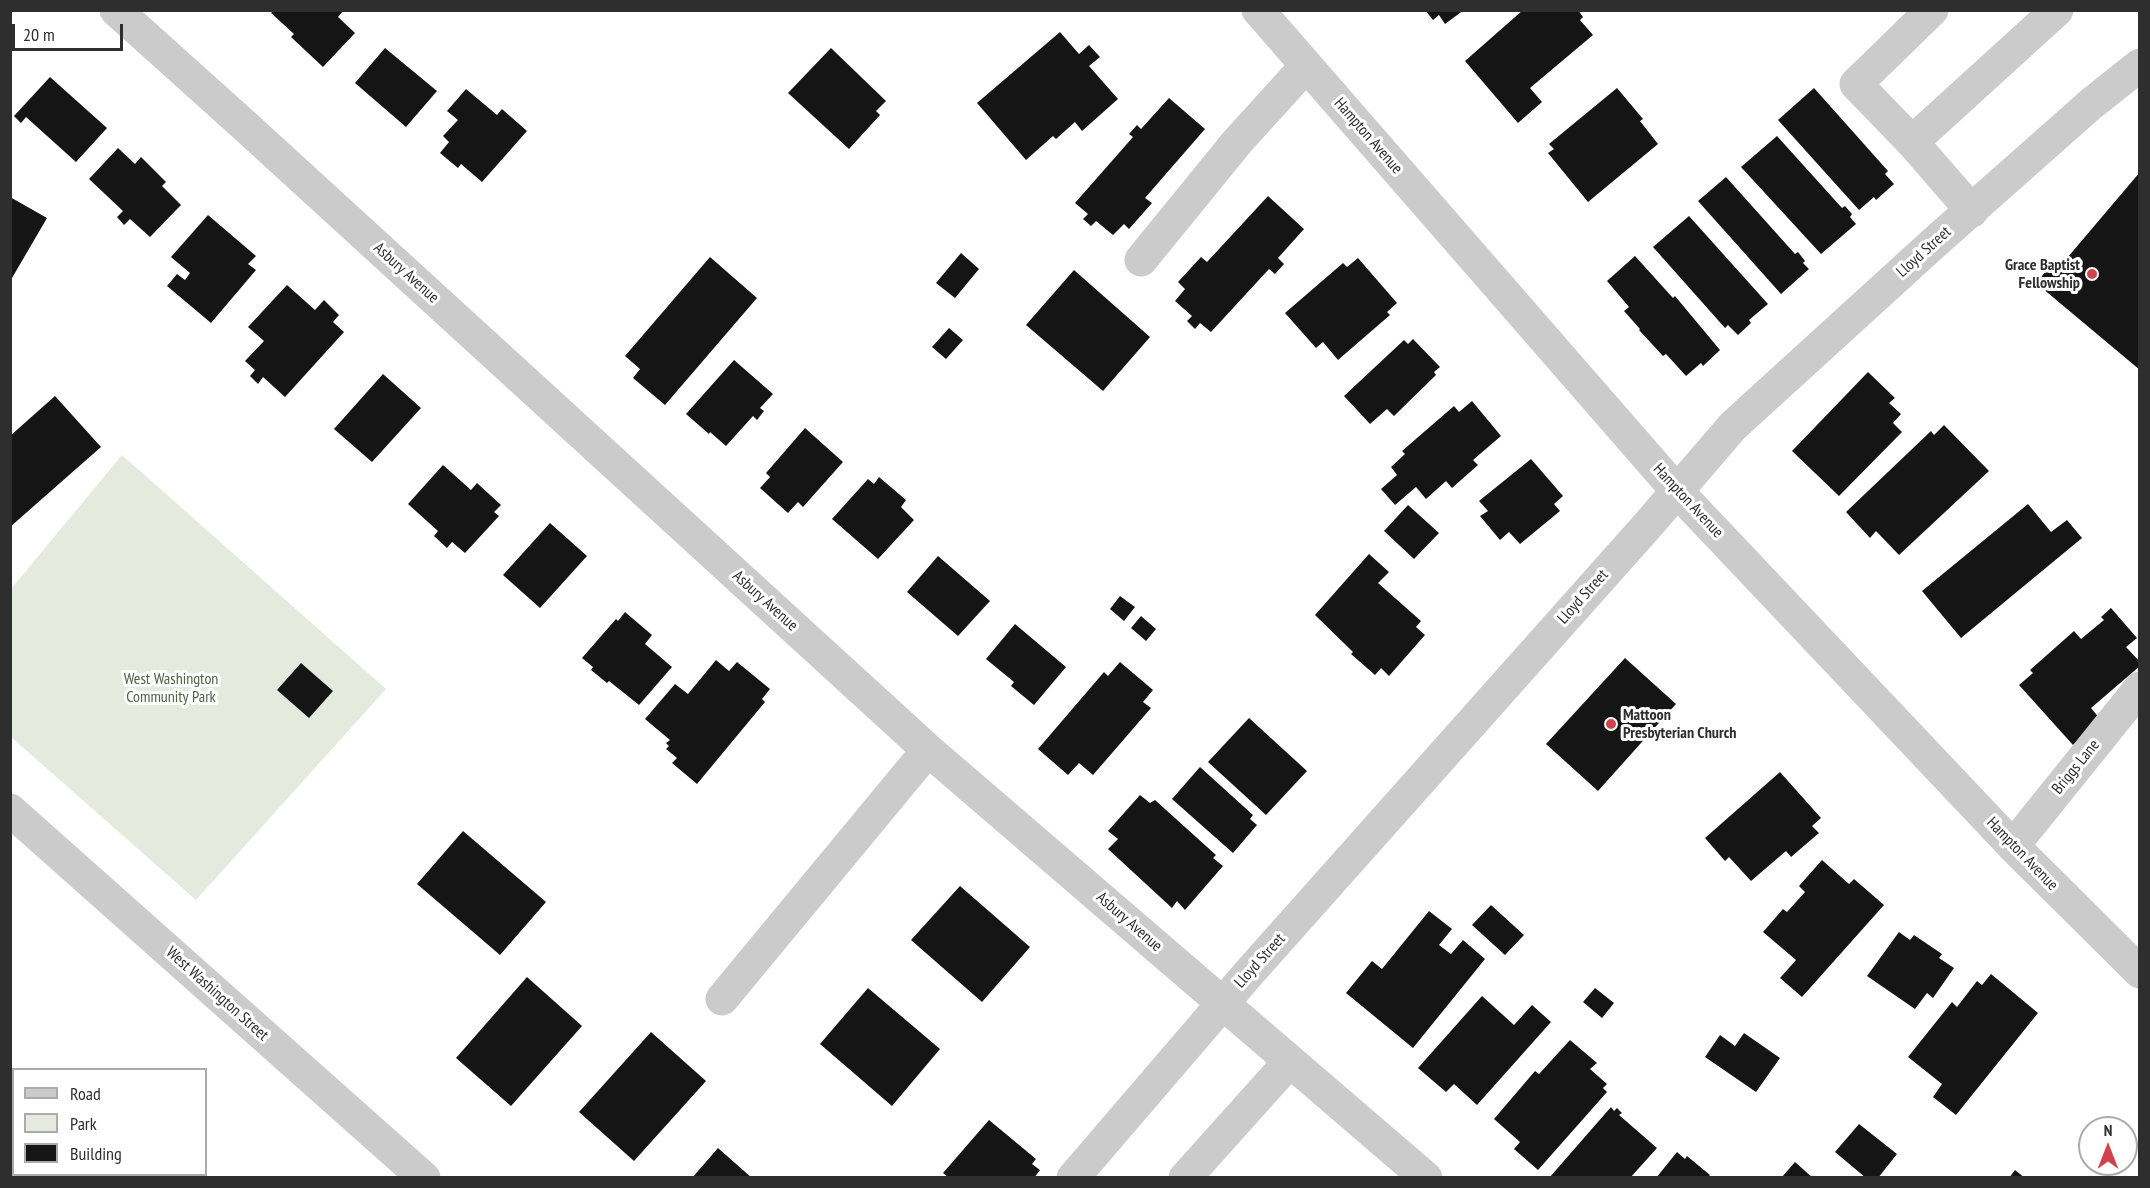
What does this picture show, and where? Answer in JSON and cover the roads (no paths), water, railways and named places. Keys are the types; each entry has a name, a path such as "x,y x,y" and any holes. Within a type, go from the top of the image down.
{"street":[{"name":"Asbury Avenue","path":"116,10 244,124 928,750 1426,1178"},
{"name":"Hampton Avenue","path":"1258,10 1677,491 2013,846 2139,972"},
{"path":"1932,10 1856,84 1912,142 1972,211"},
{"path":"1912,142 2057,10"},
{"name":"Lloyd Street","path":"1073,1178 1222,1003 1733,426 2091,104 2139,64"},
{"path":"1141,260 1237,142 1306,66"},
{"name":"Briggs Lane","path":"2013,846 2139,688"},
{"path":"722,999 928,750"},
{"name":"West Washington Street","path":"10,810 424,1178"},
{"path":"1185,1178 1290,1061"}],"place":[{"name":"Grace Baptist Fellowship","path":"2092,274"},
{"name":"Mattoon Presbyterian Church","path":"1611,724"}],"park label":[{"name":"West Washington Community Park","path":"171,688"}]}
